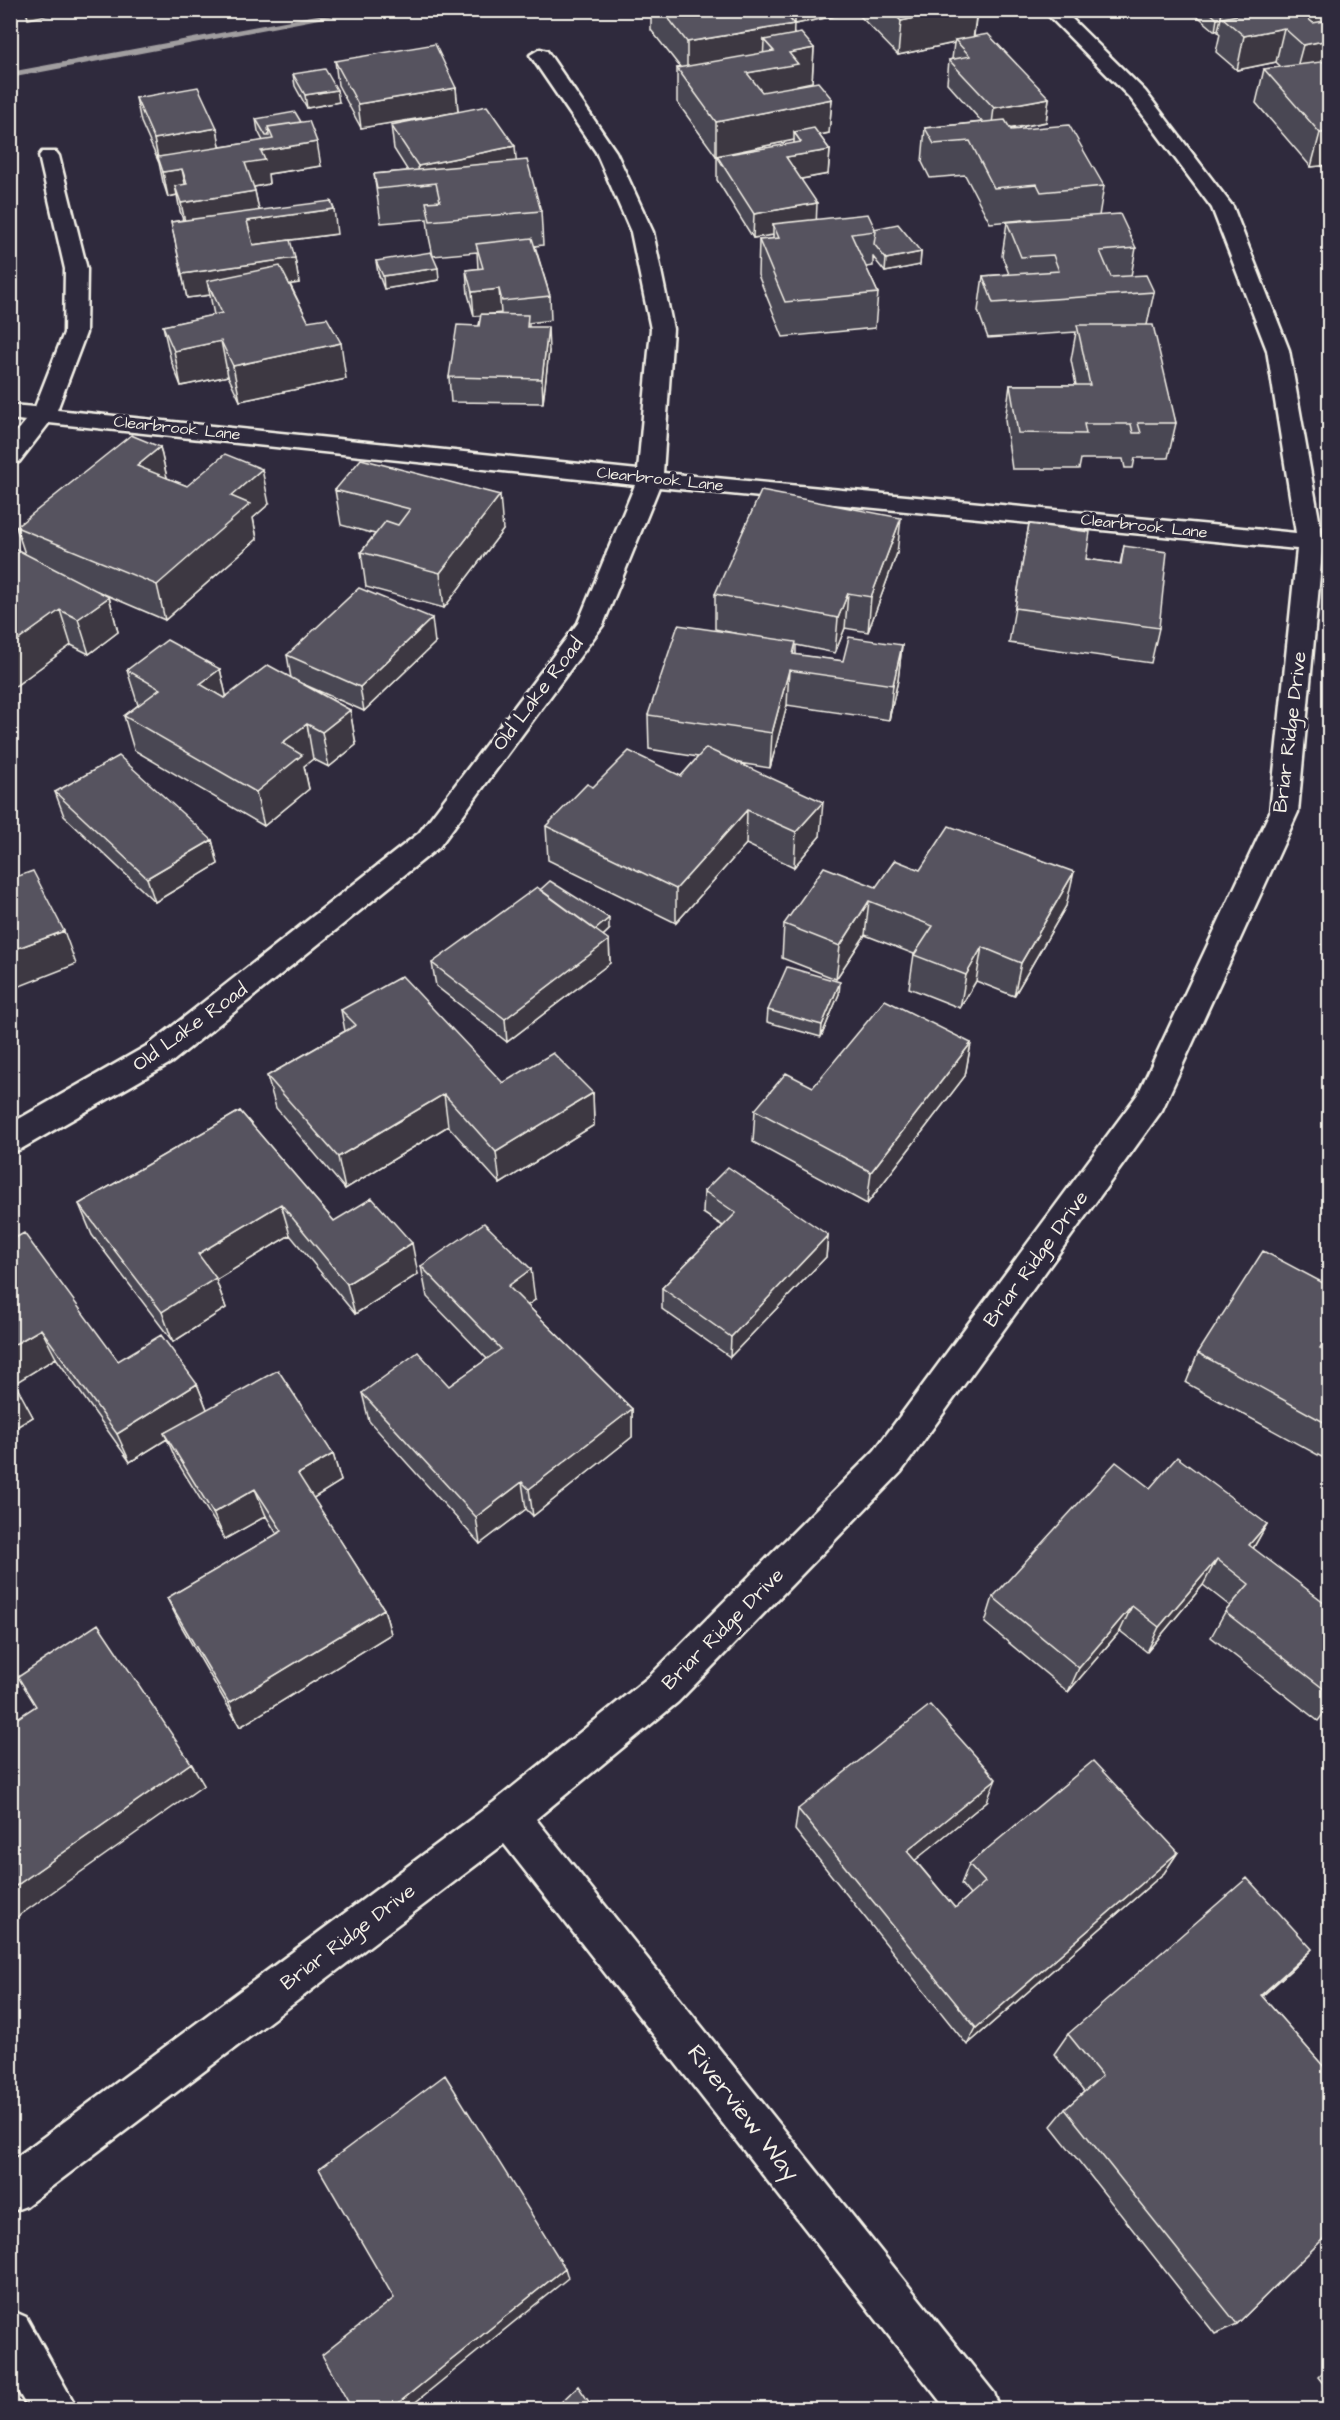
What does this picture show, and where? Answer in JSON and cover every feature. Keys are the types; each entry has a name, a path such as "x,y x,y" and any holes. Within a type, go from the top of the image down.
{"street":[{"name":"Briar Ridge Drive","path":"10,2190 508,1816 664,1689 888,1461 1151,1101 1284,812 1310,542 1278,350 1222,207 1138,96 1052,10"},
{"name":"Old Lake Road","path":"10,1140 161,1053 429,840 590,625 650,479 662,329 642,232 606,152 540,55"},
{"path":"10,457 44,414 75,333 76,269 49,156"},
{"name":"Clearbrook Lane","path":"10,412 650,479 1310,542"},
{"name":"Riverview Way","path":"508,1816 977,2409"},
{"path":"10,2333 55,2409"}],"building":[{"path":"662,10 782,10 794,24 687,42"},
{"path":"890,10 953,10 901,21"},
{"path":"1207,10 1222,10 1221,18 1217,19"},
{"path":"1238,10 1298,10 1313,23 1329,20 1329,40 1303,45 1284,28 1244,36 1223,18 1243,14"},
{"path":"801,33 814,48 789,53 798,64 747,73 762,92 818,82 832,99 716,122 677,68 774,51 764,40"},
{"path":"988,34 1049,98 994,108 949,60 970,56 955,40"},
{"path":"435,44 456,88 358,104 335,61"},
{"path":"1329,61 1329,132 1320,133 1264,69"},
{"path":"325,69 337,90 305,95 293,74"},
{"path":"198,87 217,128 154,139 136,98"},
{"path":"487,106 515,146 418,166 391,125"},
{"path":"295,112 301,122 268,127 269,136 266,136 256,119"},
{"path":"1005,120 1011,130 1069,125 1104,186 1041,192 1037,184 994,188 970,141 934,144 925,128"},
{"path":"309,121 317,142 261,151 265,160 245,163 255,191 181,203 175,186 187,184 182,169 163,172 158,157 273,139 268,127"},
{"path":"814,128 830,150 786,157 817,203 754,214 717,156 801,142 794,132"},
{"path":"527,160 541,211 430,221 426,202 440,201 436,183 377,189 374,174"},
{"path":"331,201 334,209 247,221 253,245 290,240 295,258 182,274 171,222"},
{"path":"868,214 876,231 851,234 878,293 785,302 759,240 779,238 773,224"},
{"path":"1120,214 1136,248 1100,251 1111,277 1146,275 1154,292 993,303 983,276 1059,271 1053,255 1021,257 1007,222"},
{"path":"898,224 921,252 886,259 874,244 876,231 874,229"},
{"path":"532,238 550,296 502,301 499,289 472,292 466,270 483,268 476,244"},
{"path":"431,252 438,268 383,276 376,261"},
{"path":"280,266 308,321 327,318 341,343 233,366 221,341 174,351 163,326 222,313 207,281"},
{"path":"481,314 528,315 527,327 548,327 542,379 449,377 457,325 479,326"},
{"path":"1077,325 1153,325 1176,423 1138,423 1141,433 1133,433 1131,424 1084,424 1086,434 1018,433 1010,385 1090,385"},
{"path":"131,435 160,447 137,466 187,486 225,454 262,469 231,496 250,504 157,585 16,527"},
{"path":"361,459 500,495 440,573 361,552 386,521 398,525 410,509 335,490"},
{"path":"761,491 901,518 871,597 848,593 838,618 715,594"},
{"path":"1029,524 1090,532 1086,559 1121,564 1124,546 1167,552 1159,628 1015,608"},
{"path":"10,546 109,597 78,619 60,610 10,646"},
{"path":"359,588 432,618 360,687 287,655"},
{"path":"678,625 796,642 793,654 843,661 849,637 902,645 893,685 789,670 772,733 648,715"},
{"path":"167,640 220,669 200,684 224,698 268,665 350,710 322,732 307,724 282,743 302,755 256,792 124,716 160,689 127,670"},
{"path":"706,748 823,802 796,832 747,810 676,889 546,826 587,784 593,787 629,751 681,776"},
{"path":"119,756 212,840 147,878 55,792"},
{"path":"949,826 1074,872 1021,963 982,947 966,975 914,955 933,926 869,901 840,946 784,924 824,867 876,887 895,860 920,870"},
{"path":"33,871 64,931 10,951 10,879"},
{"path":"550,881 609,918 595,930 540,890"},
{"path":"537,887 609,940 505,1019 432,963"},
{"path":"787,967 840,982 822,1025 768,1010"},
{"path":"402,976 503,1083 553,1053 593,1093 496,1152 444,1094 338,1157 267,1076 356,1025 341,1010"},
{"path":"885,1000 971,1043 871,1172 755,1110 786,1073 813,1087"},
{"path":"240,1111 334,1221 372,1198 412,1243 347,1284 281,1204 198,1254 216,1278 162,1312 79,1204"},
{"path":"728,1167 828,1235 731,1337 662,1288 736,1213 704,1191"},
{"path":"484,1223 531,1269 508,1286 632,1409 529,1489 522,1482 476,1517 362,1393 418,1352 449,1386 501,1349 421,1266"},
{"path":"24,1233 118,1361 161,1335 197,1384 117,1434 41,1329 10,1347 10,1241"},
{"path":"1263,1251 1329,1286 1329,1333 1320,1348 1329,1353 1329,1425 1198,1353"},
{"path":"278,1370 333,1454 298,1474 384,1609 229,1703 167,1598 282,1531 255,1489 213,1513 164,1433"},
{"path":"10,1378 18,1389 10,1393"},
{"path":"1177,1457 1267,1524 1249,1545 1329,1606 1329,1693 1225,1612 1249,1584 1217,1559 1159,1627 1132,1606 1079,1668 993,1597 1116,1462 1150,1488"},
{"path":"98,1624 191,1763 10,1890 10,1723 36,1706 18,1677"},
{"path":"930,1705 996,1779 907,1851 955,1908 985,1882 969,1864 1093,1761 1178,1852 976,2028 798,1809"},
{"path":"1247,1878 1312,1949 1261,1995 1325,2068 1329,2063 1329,2233 1237,2324 1065,2109 1102,2076 1068,2034"},
{"path":"445,2075 565,2268 391,2409 352,2409 322,2355 394,2298 319,2169"},
{"path":"578,2386 594,2409 554,2409"}],"waterway":[{"path":"10,75 362,10"}]}
